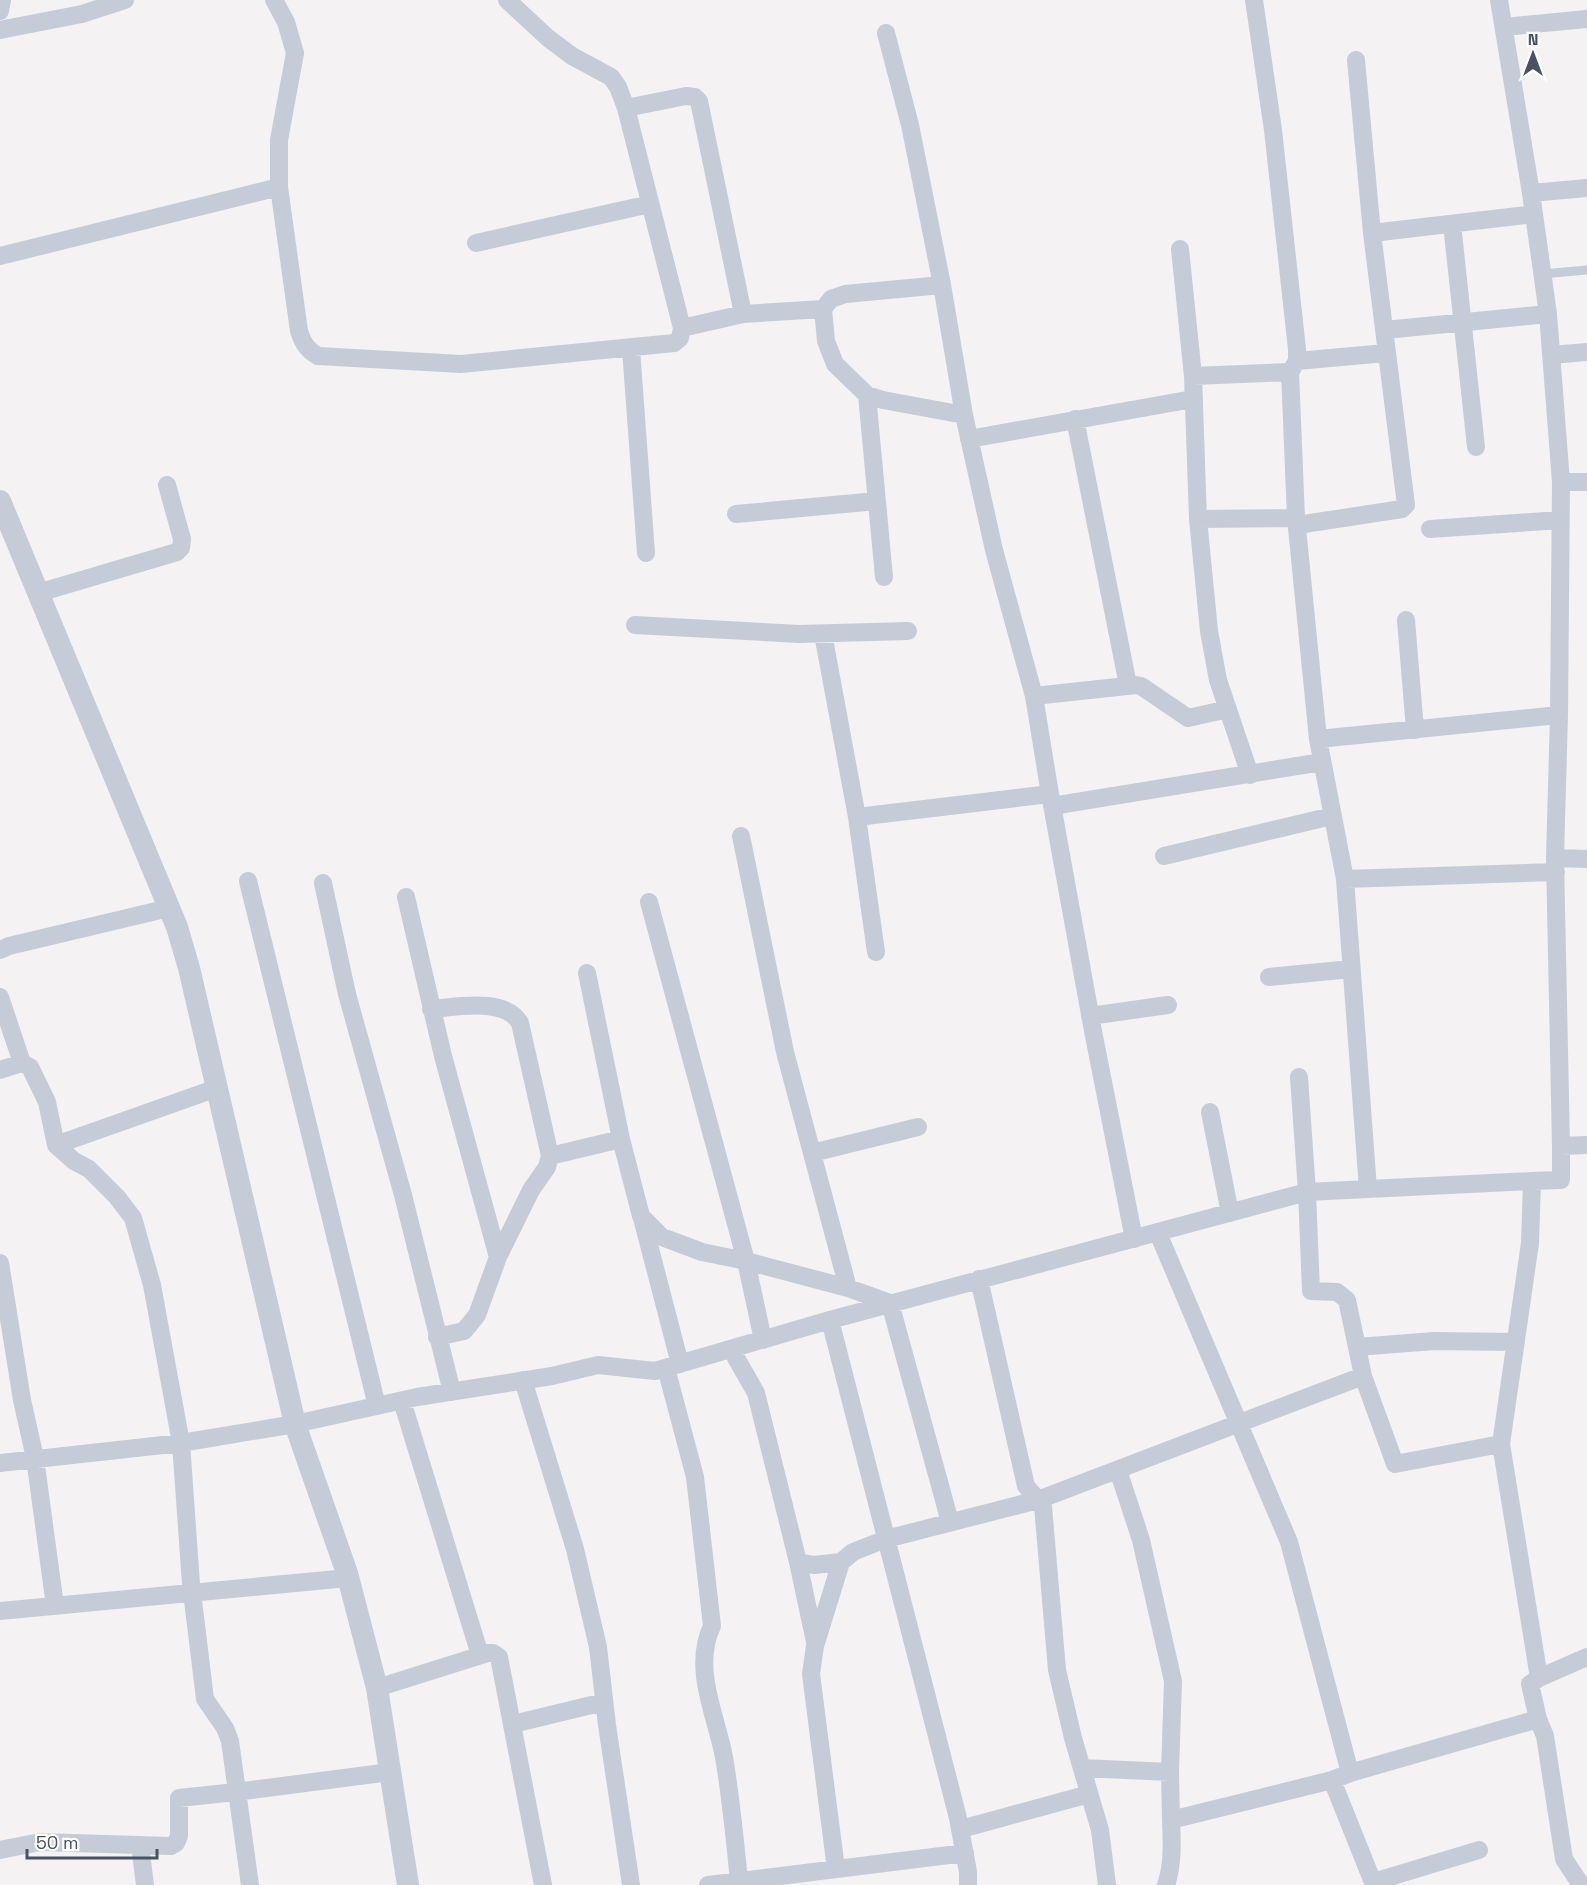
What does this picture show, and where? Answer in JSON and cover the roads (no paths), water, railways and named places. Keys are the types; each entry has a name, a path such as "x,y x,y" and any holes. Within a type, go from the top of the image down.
{"street":[{"path":"0,11 2,0"},
{"path":"0,30 82,14 125,0"},
{"path":"273,0 286,22 295,53 279,140 279,187 299,331 309,351 318,356 461,364 674,343 680,338 682,328 626,108 618,87 611,77 572,56 548,38 507,0"},
{"path":"1254,0 1273,130 1294,367 1296,522 1318,739 1345,879 1368,1189"},
{"path":"0,1463 182,1443 295,1424 402,1401 598,1365 655,1371 890,1303 1307,1192 1561,1180 1556,865 1561,482 1548,314 1499,0"},
{"path":"1504,27 1587,19"},
{"path":"886,33 910,125 942,285 969,439 994,550 1034,696 1090,1016 1134,1239"},
{"path":"1198,519 1296,522 1405,507 1372,233 1356,60"},
{"path":"626,108 686,96 695,97 699,101 743,314"},
{"path":"0,256 279,187"},
{"path":"1531,194 1587,188"},
{"path":"476,243 650,204"},
{"path":"1372,233 1534,214"},
{"path":"1452,224 1476,447"},
{"path":"1180,249 1193,376 1198,519 1209,631 1218,680 1250,775"},
{"path":"942,285 845,294 831,298 823,309 826,340 835,364 867,395 964,415"},
{"path":"682,328 743,314 823,309"},
{"path":"1385,330 1548,314"},
{"path":"631,349 646,553"},
{"path":"1551,355 1587,352"},
{"path":"1193,376 1294,367 1386,353"},
{"path":"867,395 884,577"},
{"path":"969,439 1193,399"},
{"path":"1075,419 1128,685"},
{"path":"1561,482 1587,482"},
{"path":"38,593 177,552 181,548 182,539 167,485"},
{"path":"0,501 169,908 189,968 295,1424 348,1578 377,1688 408,1885"},
{"path":"736,514 877,501"},
{"path":"1430,529 1560,520"},
{"path":"1406,620 1415,730"},
{"path":"635,626 823,634 908,631"},
{"path":"823,634 857,818 876,952"},
{"path":"1034,696 1128,685 1141,686 1188,718 1228,709"},
{"path":"1318,739 1559,715"},
{"path":"857,818 1051,800 1250,775 1322,762"},
{"path":"1164,856 1332,816"},
{"path":"741,836 785,1052 848,1288"},
{"path":"1345,879 1556,865 1587,859"},
{"path":"248,881 377,1406"},
{"path":"323,883 347,994 403,1195 452,1392"},
{"path":"406,897 431,1009 498,1257"},
{"path":"649,902 746,1261 763,1340"},
{"path":"0,950 169,908"},
{"path":"1269,977 1351,969"},
{"path":"587,973 621,1139 641,1216 695,1478 712,1626 705,1640 704,1658 710,1703 723,1754 734,1821 739,1881"},
{"path":"0,997 22,1063"},
{"path":"1090,1016 1168,1005"},
{"path":"431,1009 490,1006 502,1008 516,1016 520,1023 550,1156 547,1167 531,1190 498,1257 477,1315 464,1331 437,1337"},
{"path":"0,1070 22,1063 30,1067 47,1102 56,1145 74,1161 89,1169 134,1218 152,1286 182,1443 191,1592 205,1698 225,1728 230,1741 250,1885"},
{"path":"1299,1077 1311,1291 1337,1292 1347,1300 1363,1376 1395,1464 1501,1443"},
{"path":"56,1145 217,1088"},
{"path":"1210,1112 1230,1213"},
{"path":"812,1153 918,1127"},
{"path":"550,1156 621,1139"},
{"path":"1561,1146 1587,1145"},
{"path":"1532,1181 1530,1243 1501,1443 1539,1678"},
{"path":"641,1216 662,1237 702,1252 848,1288 890,1303"},
{"path":"1158,1233 1289,1542 1350,1773"},
{"path":"0,1263 22,1400 35,1458 55,1606"},
{"path":"979,1279 1026,1486 1044,1506 1057,1670 1073,1738 1100,1830 1107,1885"},
{"path":"890,1303 950,1522"},
{"path":"830,1320 960,1829 968,1872 968,1885"},
{"path":"1357,1347 1434,1341 1516,1342"},
{"path":"731,1349 756,1393 798,1562 816,1646"},
{"path":"798,1562 814,1565 841,1562 853,1552 886,1539 1038,1500 1363,1376"},
{"path":"523,1380 575,1549 598,1647 631,1885"},
{"path":"402,1401 480,1655"},
{"path":"1118,1470 1141,1540 1173,1681 1170,1772 1172,1840 1166,1885"},
{"path":"836,1869 811,1674 816,1646 841,1562"},
{"path":"0,1611 348,1578"},
{"path":"377,1688 480,1655 493,1653 499,1657 543,1885"},
{"path":"1581,1885 1564,1859 1545,1736 1538,1719 1530,1684 1587,1657"},
{"path":"513,1724 604,1702"},
{"path":"1171,1820 1332,1780 1538,1719"},
{"path":"1082,1768 1170,1772"},
{"path":"0,1850 40,1842 171,1846 176,1843 179,1836 179,1798 390,1773"},
{"path":"1332,1780 1374,1883 1479,1850"},
{"path":"960,1829 1089,1794"},
{"path":"140,1845 145,1885"},
{"path":"708,1885 965,1853"}],"lane":[{"path":"1542,274 1587,270"}]}
